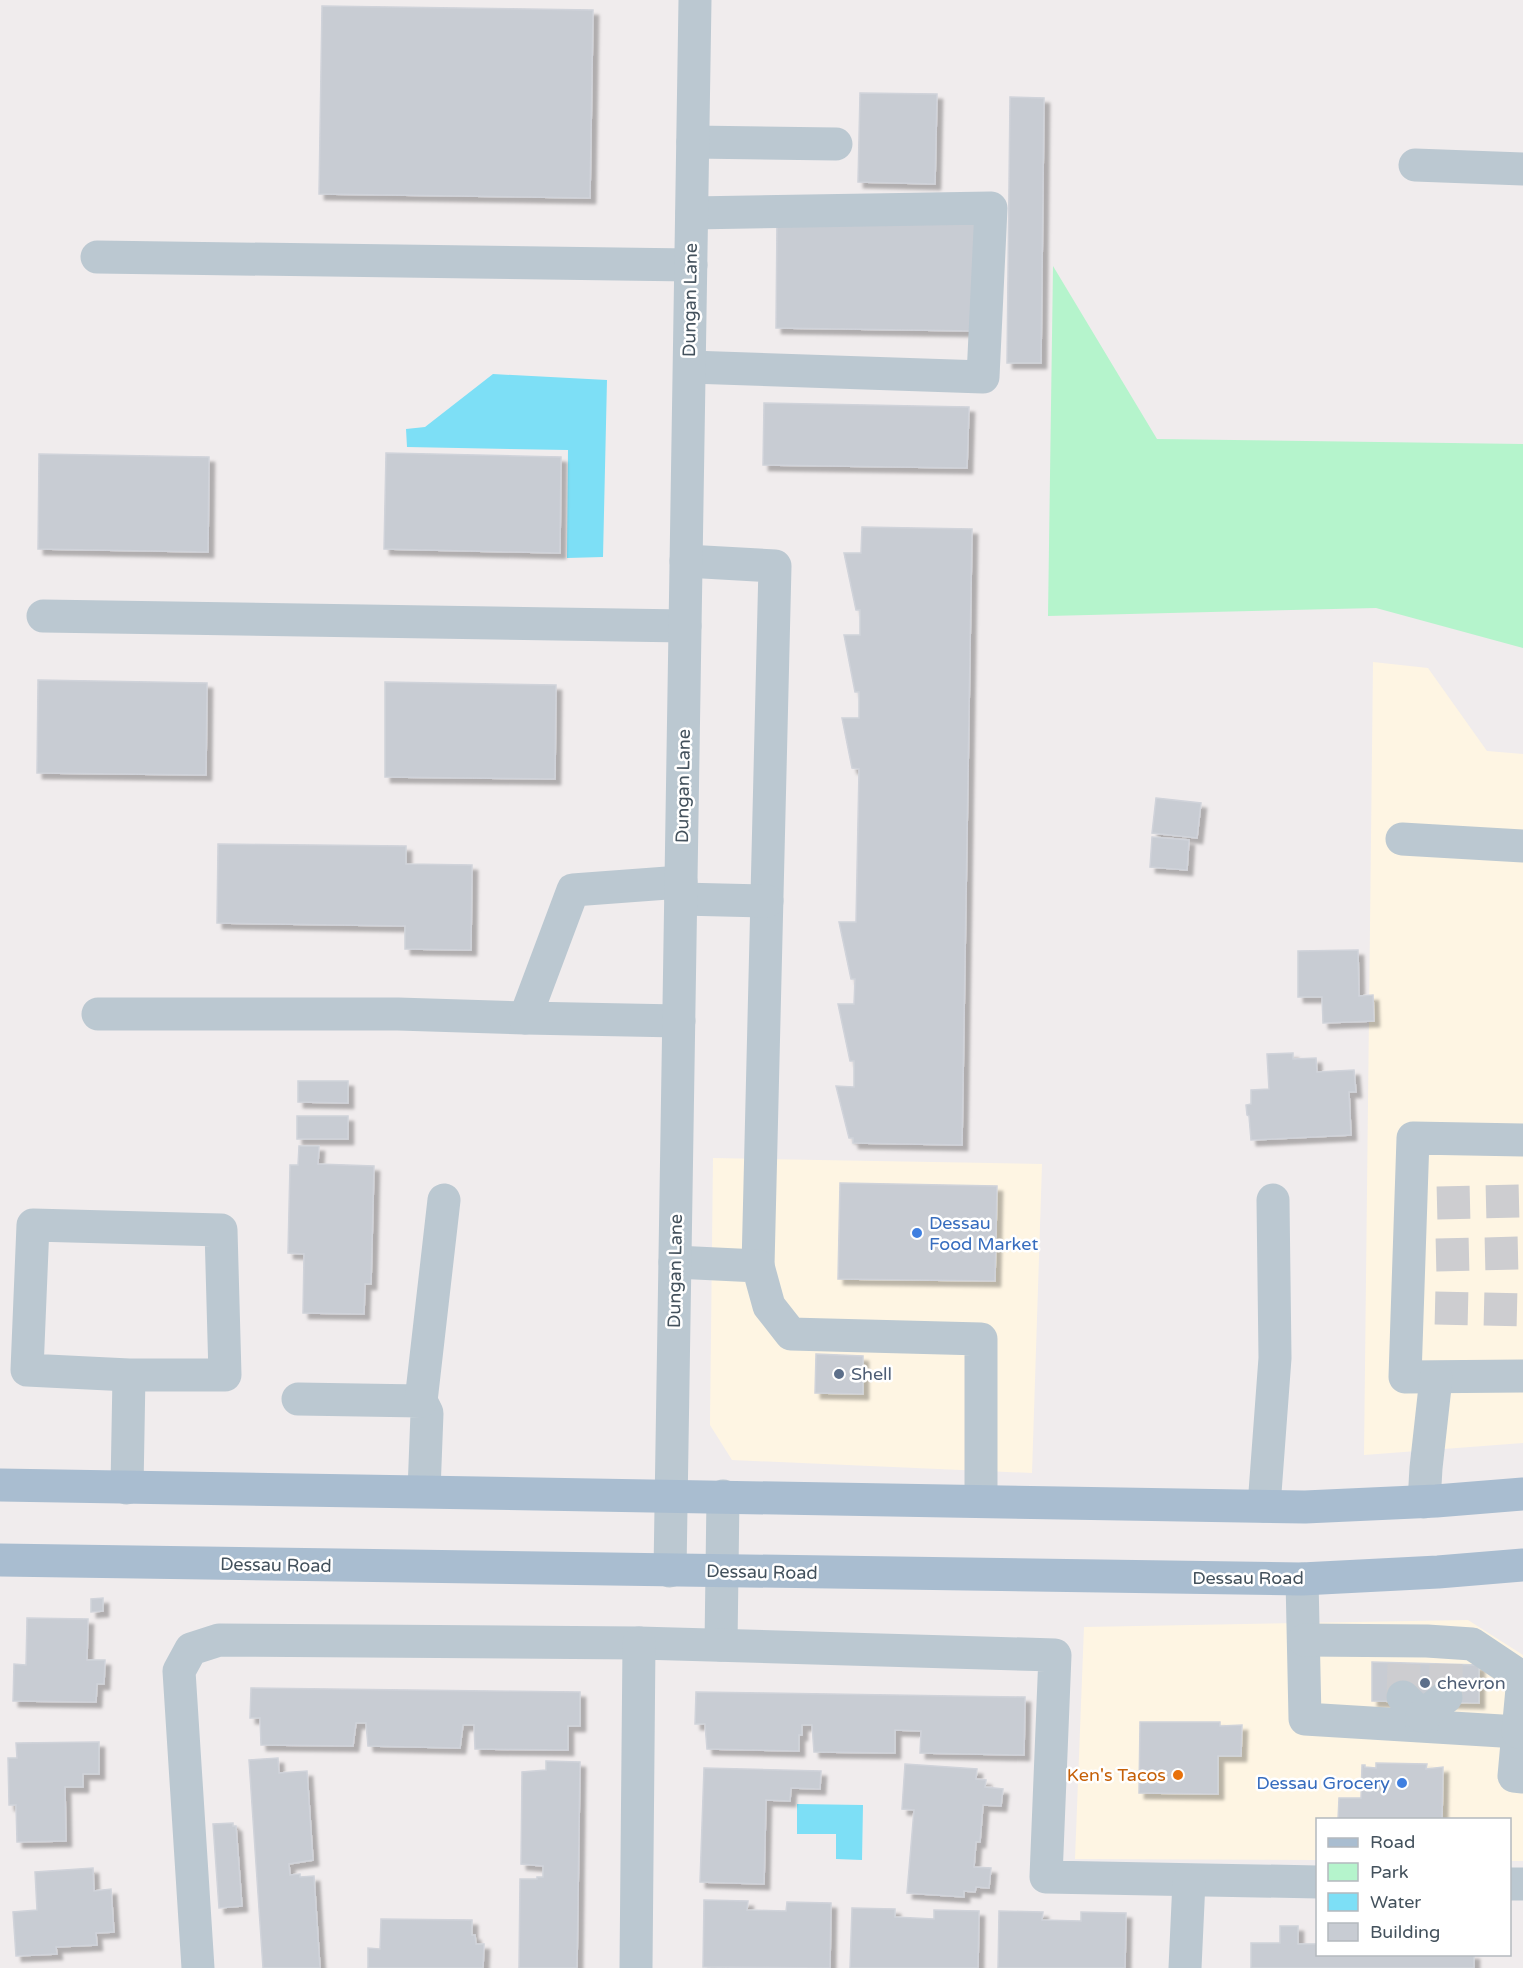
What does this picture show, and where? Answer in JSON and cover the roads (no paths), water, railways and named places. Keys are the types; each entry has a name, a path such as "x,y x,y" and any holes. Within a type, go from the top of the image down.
{"main road":[{"path":"0,1485 1305,1507 1424,1502 1523,1494"},
{"name":"Dessau Road","path":"0,1560 1302,1579 1523,1565"}],"street":[{"name":"Dungan Lane","path":"670,1571 695,0"},
{"path":"693,142 836,144"},
{"path":"1415,165 1523,169"},
{"path":"690,367 983,377 991,208 692,213"},
{"path":"98,257 691,265"},
{"path":"686,561 775,566 758,1266 769,1306 791,1334 981,1338 981,1501"},
{"path":"43,616 685,626"},
{"path":"1402,839 1523,846"},
{"path":"525,1018 573,890 681,891 767,902"},
{"path":"98,1014 398,1014 679,1021"},
{"path":"1523,1140 1413,1138 1423,1203 1423,1255 1421,1308 1405,1377 1523,1376"},
{"path":"424,1491 427,1413 420,1401 444,1200"},
{"path":"1264,1506 1275,1358 1273,1200"},
{"path":"33,1226 221,1230 225,1375 129,1375 27,1370 33,1226"},
{"path":"675,1262 758,1266"},
{"path":"128,1488 129,1375"},
{"path":"1424,1502 1436,1378"},
{"path":"298,1399 420,1401"},
{"path":"721,1645 723,1497"},
{"path":"1302,1579 1305,1719 1423,1709 1518,1732"},
{"path":"198,1968 179,1671 191,1649 219,1640 639,1643 1055,1655 1046,1877 1316,1882"},
{"path":"1304,1640 1426,1655 1472,1644 1523,1678 1514,1776 1523,1777"},
{"path":"636,1968 639,1643"},
{"path":"1185,1968 1189,1881"}],"water":[{"path":"493,374 607,380 603,557 567,558 568,450 407,447 406,429 425,427"},
{"path":"797,1804 863,1805 862,1860 836,1859 836,1834 797,1834"}],"tunnel":[{"path":"1437,1203 1523,1201"},
{"path":"1436,1255 1523,1253"},
{"path":"1435,1308 1523,1310"},
{"path":"1446,1663 1446,1697"},
{"path":"1403,1697 1404,1664"}],"place":[{"name":"Dessau Food Market","path":"917,1233"},
{"name":"Shell","path":"839,1374"},
{"name":"chevron","path":"1425,1683"},
{"name":"Ken's Tacos","path":"1178,1775"},
{"name":"Dessau Grocery","path":"1402,1783"}]}
